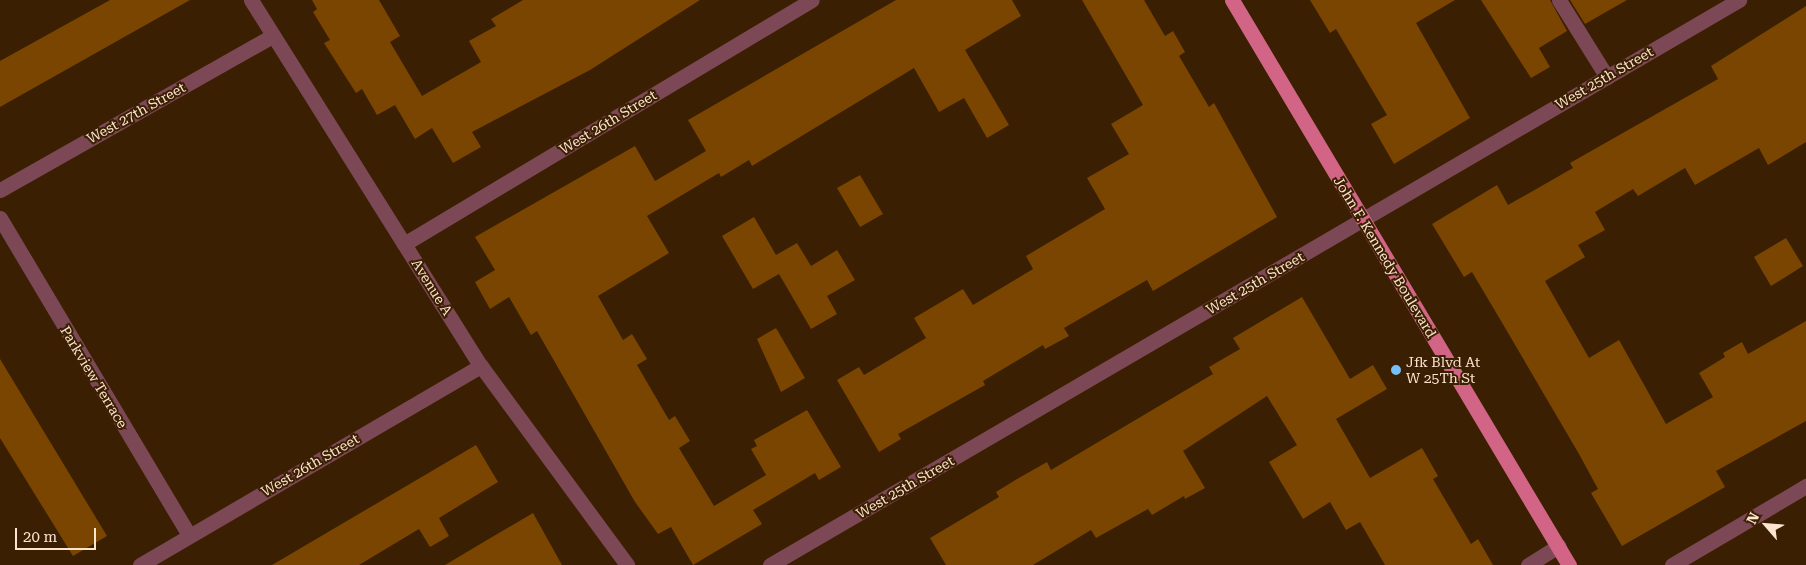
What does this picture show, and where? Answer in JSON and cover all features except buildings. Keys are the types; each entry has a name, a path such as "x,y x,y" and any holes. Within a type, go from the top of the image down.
{"main road":[{"name":"John F. Kennedy Boulevard","path":"1232,0 1569,565"}],"street":[{"name":"Avenue A","path":"251,0 481,366 626,565"},
{"name":"West 26th Street","path":"404,244 812,0"},
{"path":"1559,0 1608,77"},
{"name":"West 25th Street","path":"770,565 1739,0"},
{"name":"West 27th Street","path":"0,190 272,36"},
{"name":"Parkview Terrace","path":"0,218 189,536"},
{"name":"West 26th Street","path":"140,565 481,366"},
{"path":"1672,565 1806,486"},
{"path":"1528,565 1558,546"}],"place":[{"name":"Jfk Blvd At W 25Th St","path":"1396,370"}]}
